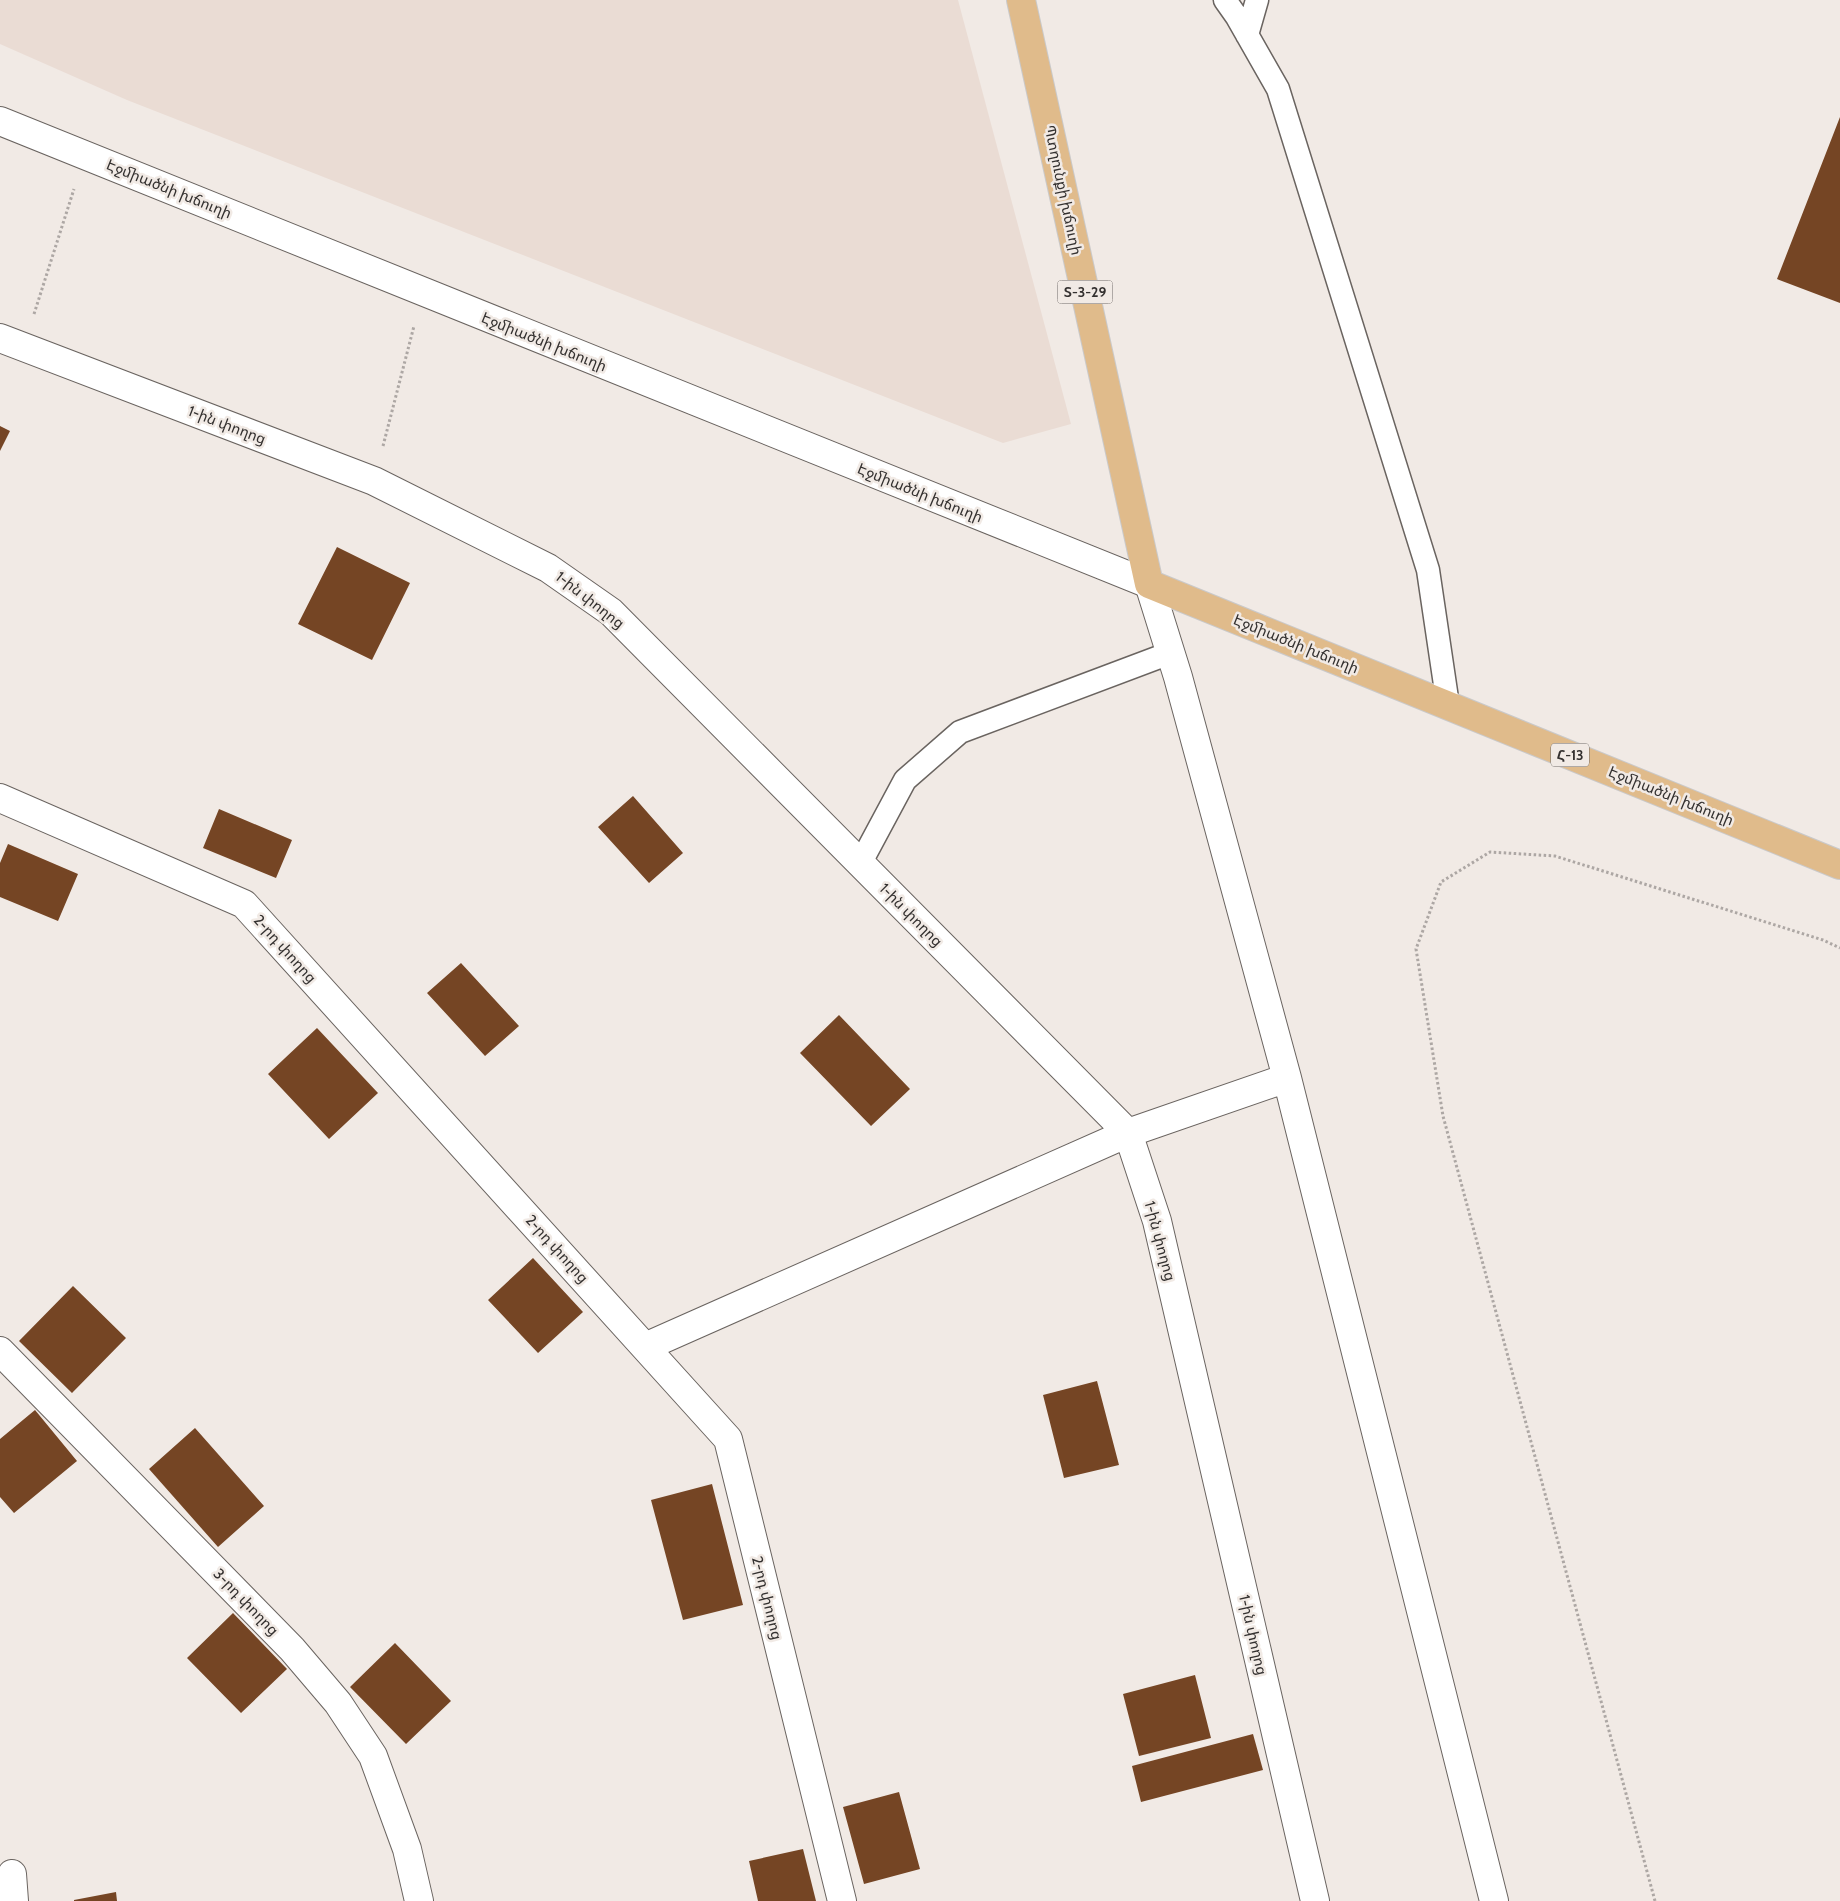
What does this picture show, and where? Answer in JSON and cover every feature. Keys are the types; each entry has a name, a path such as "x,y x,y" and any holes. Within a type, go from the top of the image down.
{"main road":[{"name":"Պտղունքի խճուղի","path":"1021,0 1149,584"},
{"name":"Էջմիածնի խճուղի","path":"1149,584 1840,864"}],"street":[{"name":"Էջմիածնի խճուղի","path":"0,121 1149,584"},
{"name":"1-ին փողոց","path":"12,343 374,481 548,568 611,612 1128,1134 1157,1221 1315,1901"},
{"path":"1149,584 1170,653 1287,1078 1494,1901"},
{"name":"2-րդ փողոց","path":"0,798 244,904 728,1439 842,1901"},
{"path":"645,1347 1128,1134 1287,1078"},
{"name":"3-րդ փողոց","path":"0,1351 292,1649 338,1703 373,1756 408,1849 420,1901"},
{"path":"12,1874 14,1901"}],"lane":[{"path":"1225,0 1278,89 1428,570 1448,705"},
{"path":"1247,35 1257,0"},
{"path":"860,864 905,780 960,732 1170,653"}],"path":[{"path":"12,343 84,155"},
{"path":"374,481 423,293"},
{"path":"1655,1901 1443,1116 1416,949 1441,882 1490,852 1555,856 1823,940 1840,948"}],"shaded area":[{"path":"0,0 958,0 1071,424 1003,443 127,100 0,44"}],"building":[{"path":"1840,117 1840,303 1777,279"},
{"path":"0,426 10,431 0,451"},
{"path":"337,547 410,583 372,660 298,624"},
{"path":"633,796 683,853 649,883 598,827"},
{"path":"219,809 292,840 276,878 203,848"},
{"path":"8,844 78,874 58,921 0,897 0,863"},
{"path":"461,963 519,1026 485,1056 427,993"},
{"path":"839,1015 910,1089 871,1126 800,1053"},
{"path":"317,1028 378,1093 329,1139 268,1074"},
{"path":"533,1258 583,1312 538,1353 488,1300"},
{"path":"73,1286 126,1338 72,1393 19,1341"},
{"path":"1097,1381 1119,1465 1064,1478 1043,1395"},
{"path":"35,1410 77,1461 14,1513 0,1497 0,1439"},
{"path":"195,1428 264,1506 218,1547 149,1469"},
{"path":"712,1484 743,1605 683,1620 651,1500"},
{"path":"233,1613 287,1669 241,1713 187,1658"},
{"path":"395,1643 451,1701 406,1744 350,1687"},
{"path":"1195,1675 1211,1738 1139,1756 1123,1694"},
{"path":"1253,1734 1263,1770 1141,1802 1132,1766"},
{"path":"899,1792 920,1869 864,1884 843,1807"},
{"path":"803,1849 816,1901 758,1901 749,1861"},
{"path":"116,1892 117,1901 74,1901 74,1900"}]}
